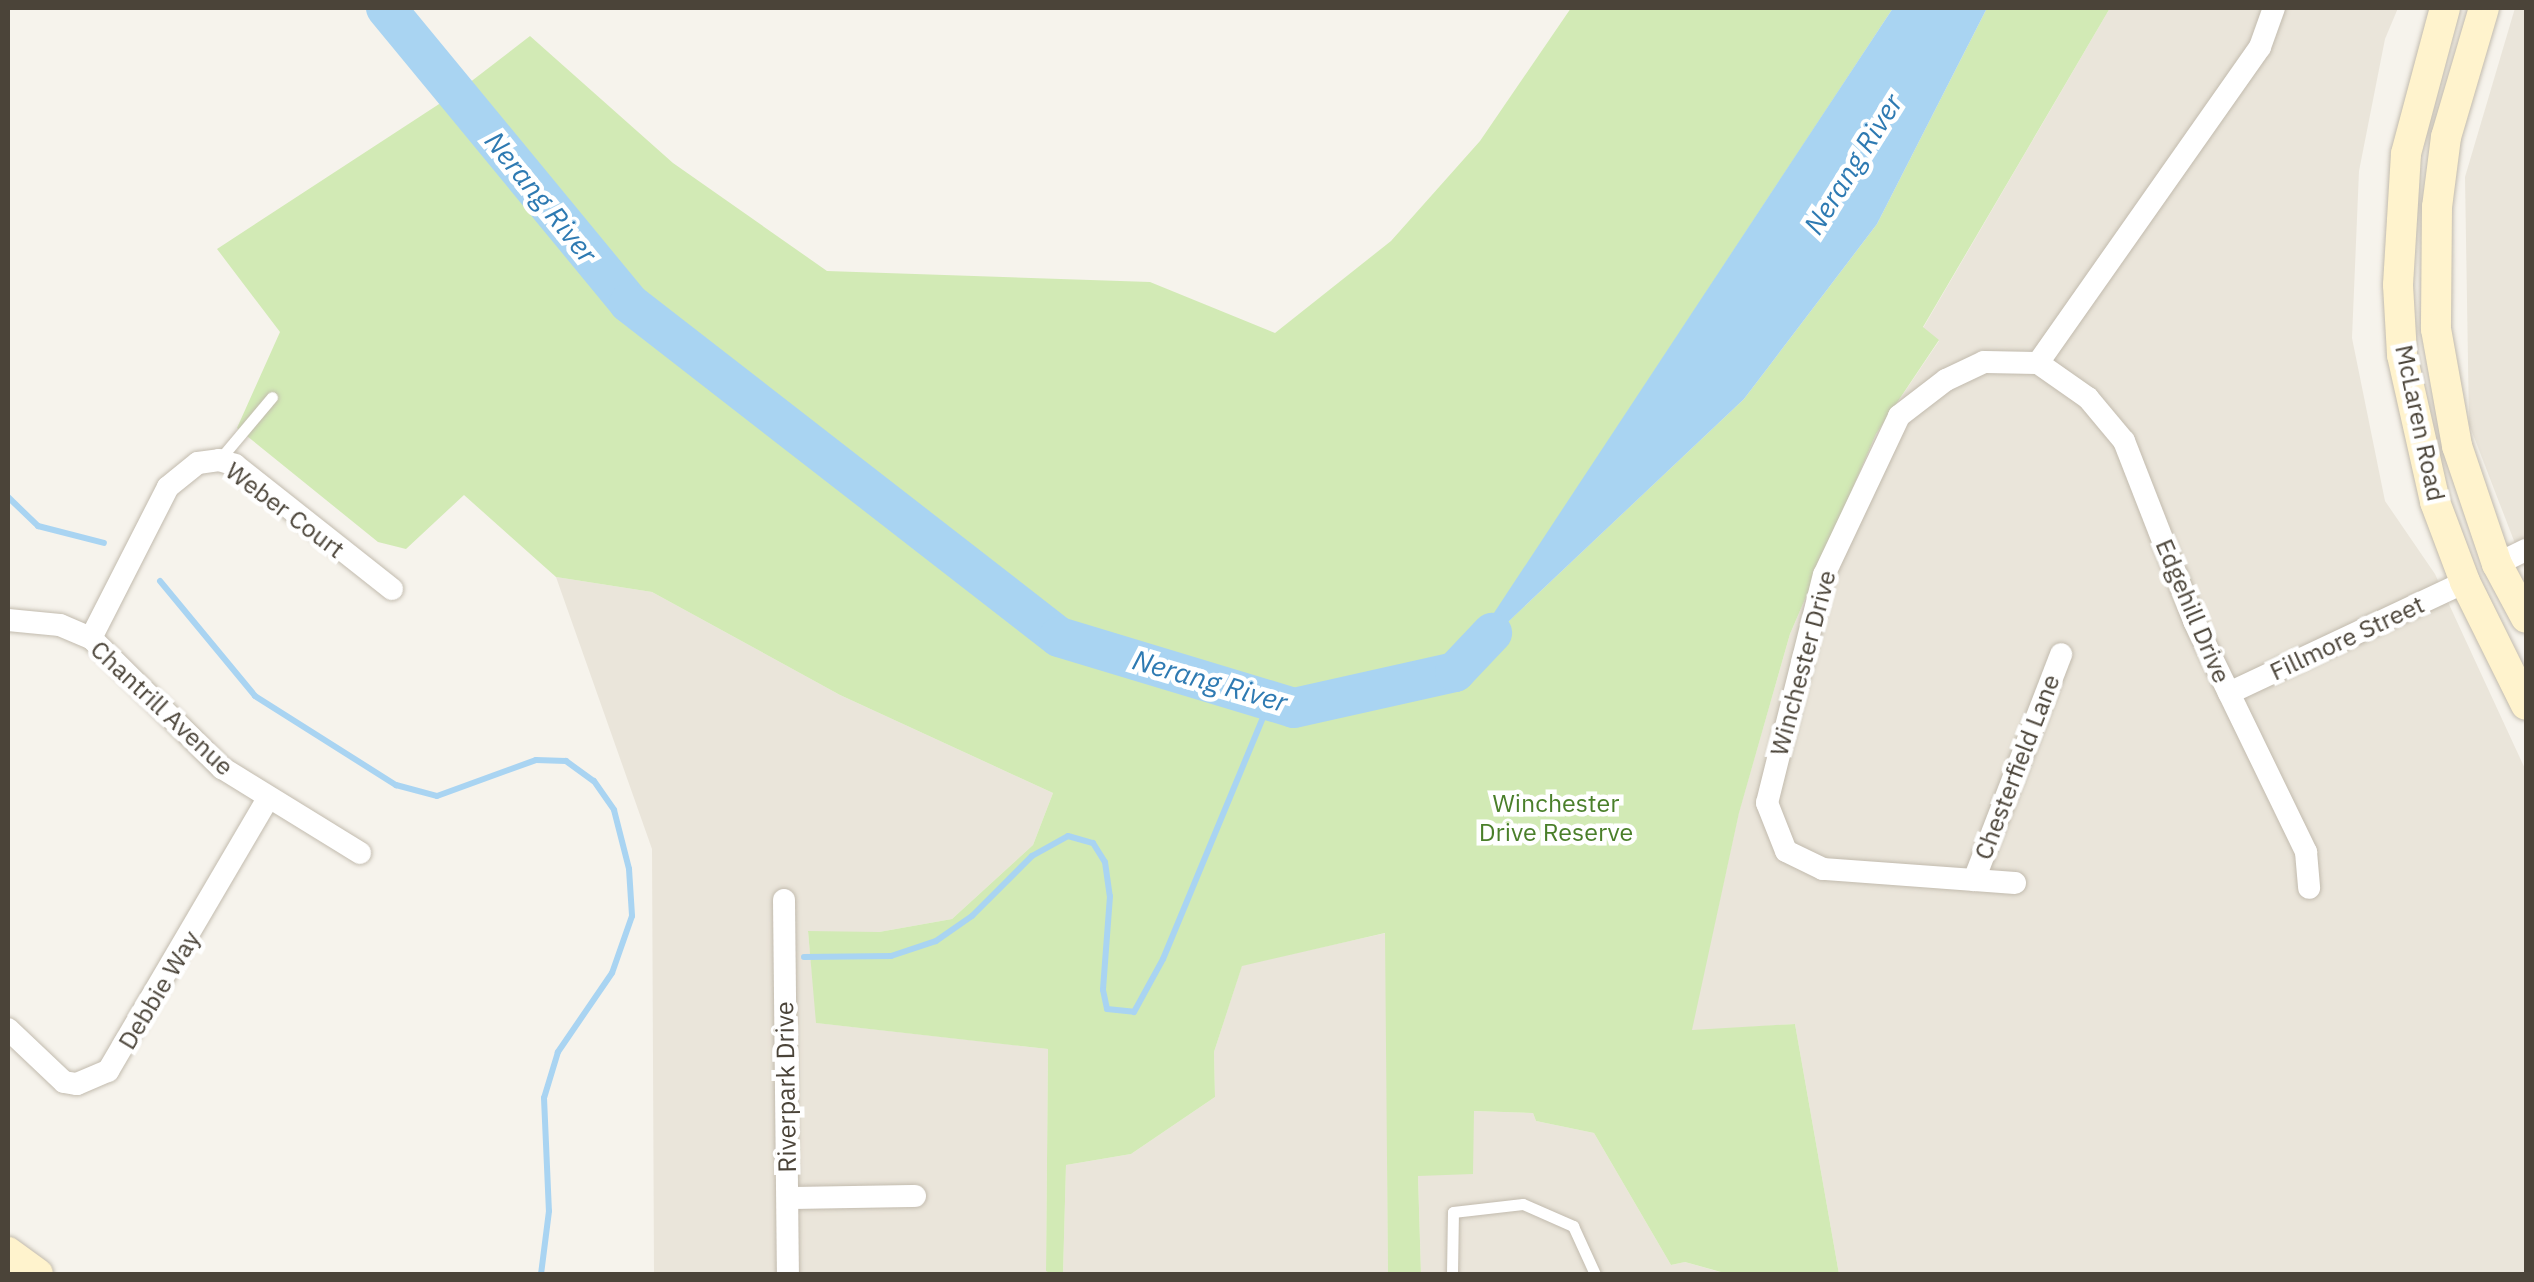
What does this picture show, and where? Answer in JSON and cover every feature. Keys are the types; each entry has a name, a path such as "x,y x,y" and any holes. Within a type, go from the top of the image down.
{"main road":[{"name":"McLaren Road","path":"2446,8 2408,140 2398,285 2415,424 2465,582 2526,705"},
{"name":"McLaren Road","path":"2484,8 2446,137 2434,283 2457,446 2497,564 2526,618"},
{"path":"8,1252 38,1274"}],"street":[{"path":"2038,363 2260,47 2274,8"},
{"name":"Winchester Drive","path":"2015,883 1823,869 1786,850 1767,804 1824,575 1899,416 1946,380 1984,362 2038,363"},
{"name":"Edgehill Drive","path":"2038,363 2088,398 2124,441 2228,693 2306,852 2309,888"},
{"name":"Weber Court","path":"91,638 168,487 198,464 219,460 236,465 392,588"},
{"path":"2497,564 2526,550"},
{"name":"Fillmore Street","path":"2228,693 2465,582"},
{"name":"Chantrill Avenue","path":"8,620 60,625 91,638 222,768 360,853"},
{"name":"Chesterfield Lane","path":"1974,880 2061,654"},
{"name":"Debbie Way","path":"8,1029 64,1082 77,1084 108,1071 268,798"},
{"name":"Riverpark Drive","path":"784,900 788,1274"},
{"path":"789,1198 915,1196"}],"lane":[{"path":"219,460 272,398"},
{"path":"1452,1274 1453,1212 1523,1204 1573,1226 1595,1274"}],"shaded area":[{"path":"2110,8 2398,8 2385,39 2359,171 2352,338 2385,501 2435,574 2526,771 2526,1274 1839,1274 1795,1024 1691,1031 1739,812 1790,634 1876,434 1939,341 1923,328"},
{"path":"2515,8 2526,8 2526,572 2469,424 2465,177"},
{"path":"556,577 652,592 840,695 1053,793 1033,845 952,919 879,932 808,932 817,1023 1048,1049 1046,1270 1052,1274 654,1274 652,849"},
{"path":"1386,933 1388,1274 1063,1274 1066,1165 1131,1154 1215,1097 1214,1052 1242,965"},
{"path":"1473,1111 1533,1113 1536,1121 1594,1133 1671,1265 1685,1262 1727,1274 1421,1274 1418,1175 1473,1173"}],"green space":[{"name":"Winchester Drive Reserve","path":"1571,8 1893,8 1459,668 1744,399 1877,224 1987,8 2110,8 1923,327 1939,340 1876,434 1790,634 1739,813 1692,1030 1795,1024 1839,1274 1728,1274 1685,1262 1671,1265 1594,1133 1536,1121 1533,1113 1474,1111 1473,1174 1418,1176 1421,1274 1388,1274 1385,933 1242,966 1214,1052 1215,1097 1131,1154 1066,1165 1063,1274 1046,1271 1048,1049 816,1023 808,931 879,932 952,919 1033,845 1053,793 840,695 652,592 556,577 464,495 406,549 378,542 237,428 280,332 217,249 456,93 530,36 673,163 827,271 1150,282 1275,333 1391,241 1480,141"}],"water":[{"path":"1893,8 1987,8 1877,224 1744,399 1455,672"}],"waterway":[{"name":"Nerang River","path":"386,8 629,303 1059,637 1294,708 1455,672 1492,633"},
{"path":"8,497 38,526 104,543"},
{"path":"160,581 255,696 396,785 437,796 536,760 566,761 594,781 614,810 629,869 632,916 612,973 558,1052 544,1098 549,1211 541,1274"},
{"path":"804,957 891,956 936,941 972,916 1032,856 1068,836 1093,843 1105,862 1110,896 1103,990 1107,1009 1134,1012 1163,959 1270,701"}]}
